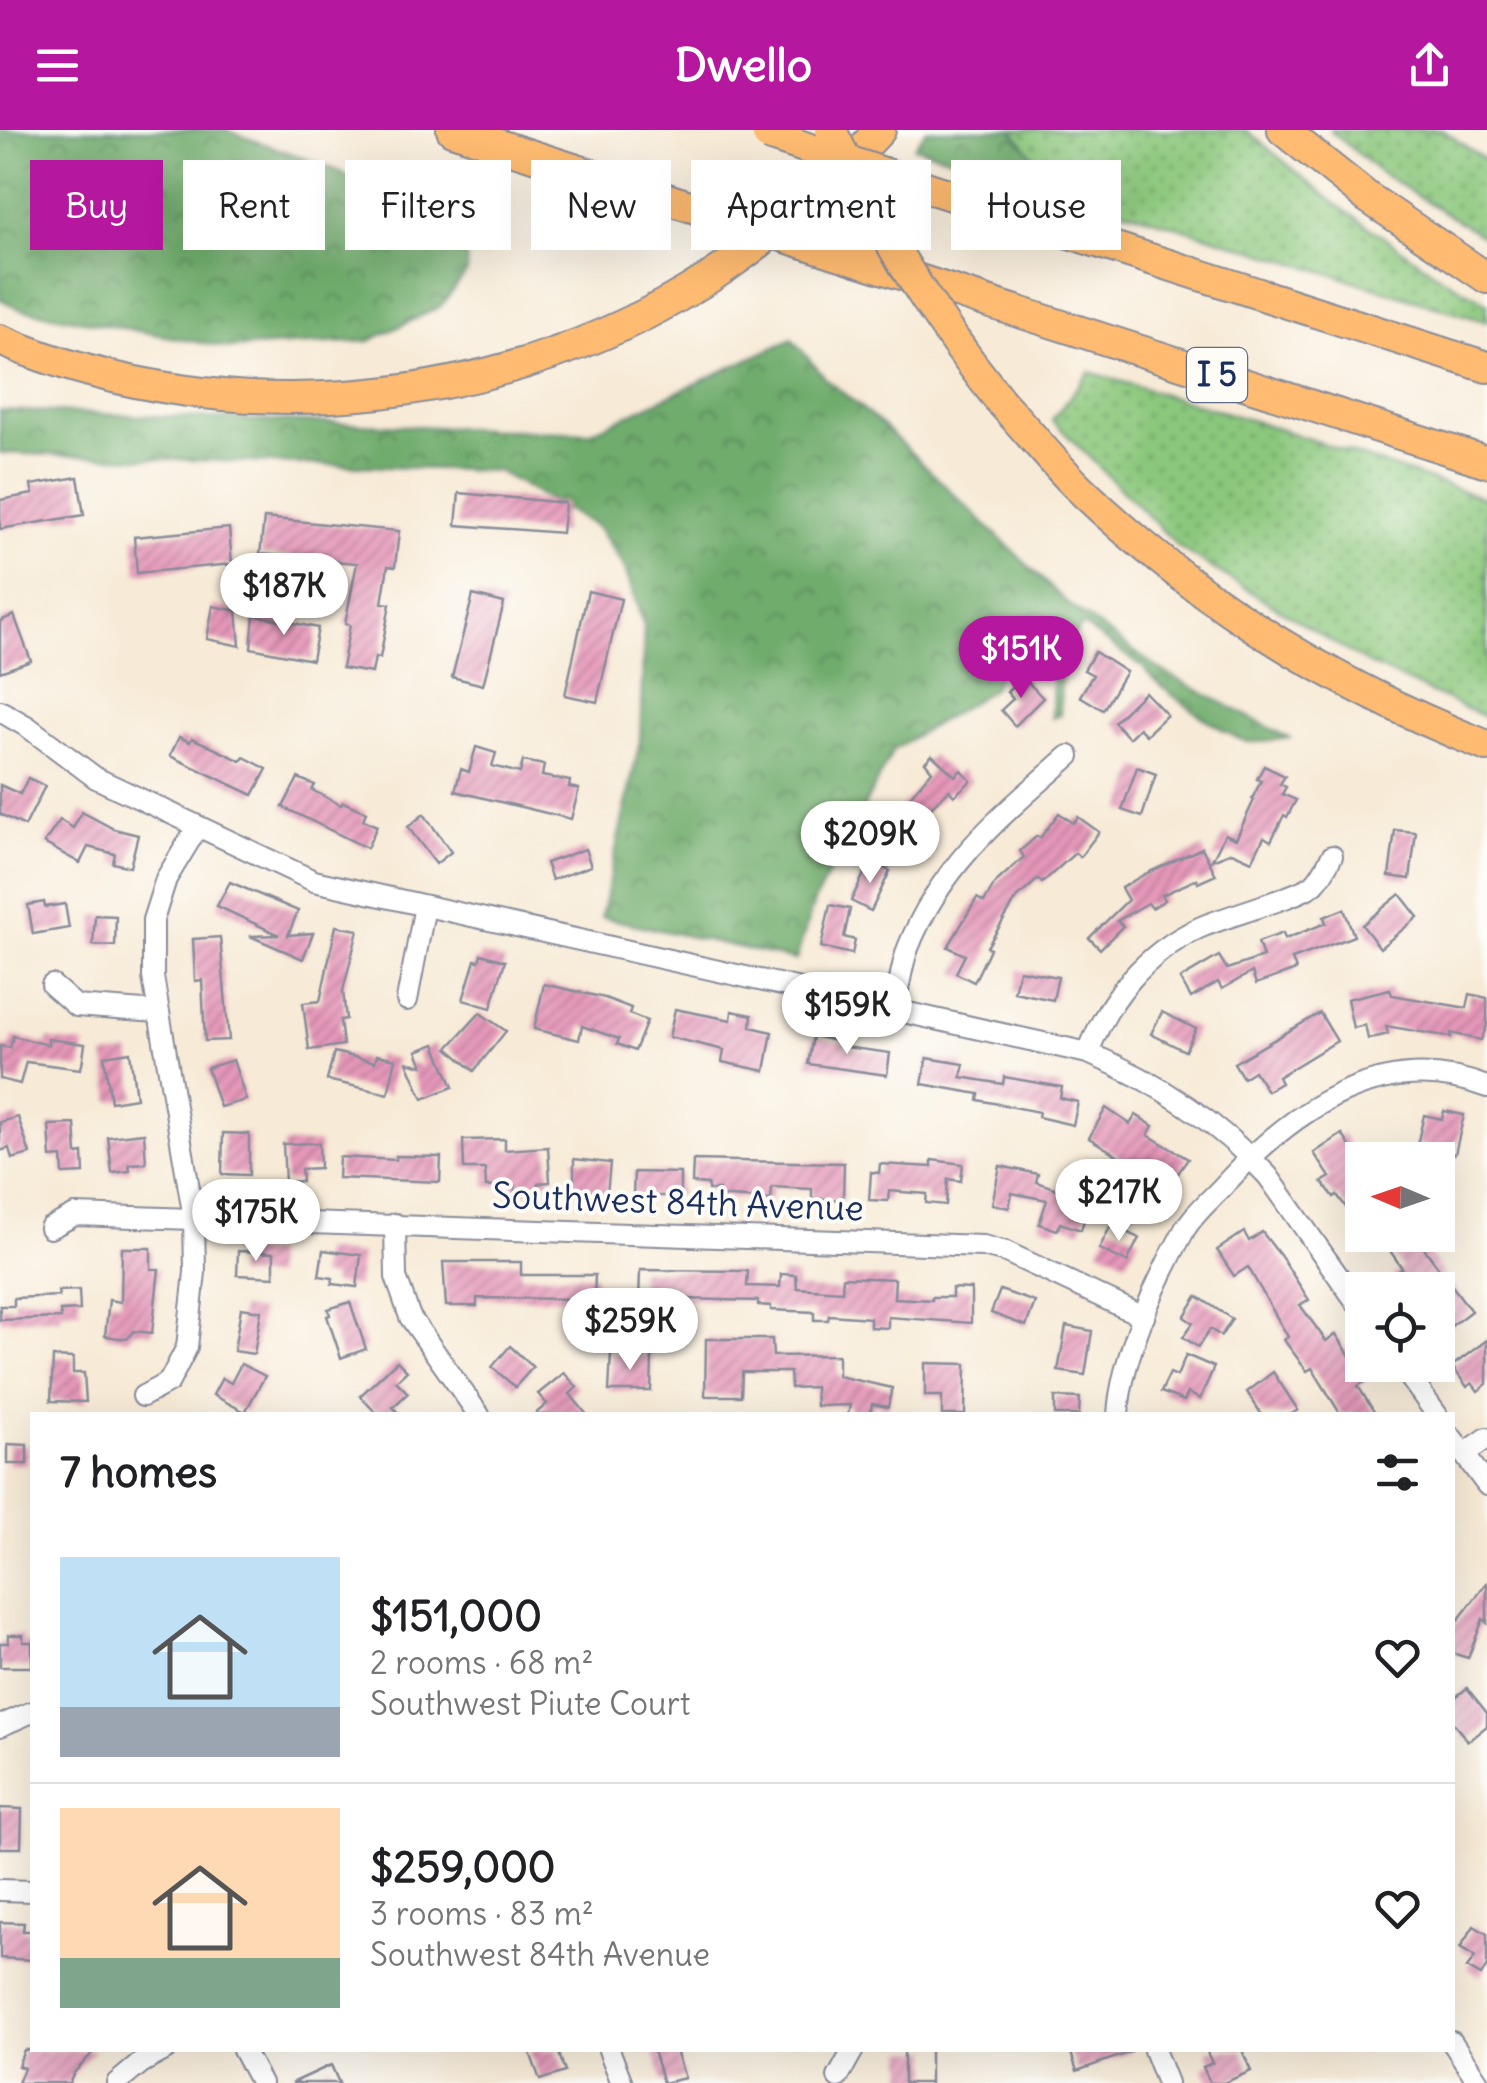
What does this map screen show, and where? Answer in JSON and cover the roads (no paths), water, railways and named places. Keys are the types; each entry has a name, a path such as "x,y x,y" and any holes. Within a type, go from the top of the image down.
{"highway":[{"name":"I 5","path":"452,130 1487,462"},
{"path":"830,130 906,271 1002,402 1076,484 1182,576 1250,625 1361,691 1487,746"},
{"path":"0,340 118,378 242,396 362,395 477,376 536,360 629,323 708,278 766,238 814,198 880,130"},
{"path":"1283,130 1367,197 1487,278"},
{"path":"760,133 1487,367"}],"street":[{"path":"0,711 96,778 314,881 1088,1053 1166,1092 1250,1156 1345,1286"},
{"path":"894,1008 906,952 945,876 992,823 1069,756"},
{"path":"143,1396 170,1382 187,1347 195,1272 194,1218 169,1056 157,1012 153,920 166,879 197,828"},
{"path":"1088,1053 1122,986 1158,953 1198,928 1314,886 1332,856"},
{"path":"407,1000 425,906"},
{"path":"52,985 76,1006 157,1012"},
{"path":"1119,1412 1127,1363 1187,1226 1250,1156 1290,1121 1329,1097 1373,1082 1417,1074 1462,1078 1487,1088"},
{"name":"Southwest 84th Avenue","path":"50,1228 75,1215 983,1246 1006,1252 1144,1317"},
{"path":"395,1224 396,1277 410,1318 477,1412"},
{"path":"1414,1382 1434,1412"},
{"path":"1487,1438 1458,1446 1487,1485"},
{"path":"0,1726 30,1713"},
{"path":"0,1890 30,1891"},
{"path":"1455,2047 1479,2083"},
{"path":"116,2083 162,2052"},
{"path":"244,2052 261,2083"},
{"path":"609,2052 622,2083"},
{"path":"838,2077 852,2052"},
{"path":"1155,2052 1167,2083"}]}
